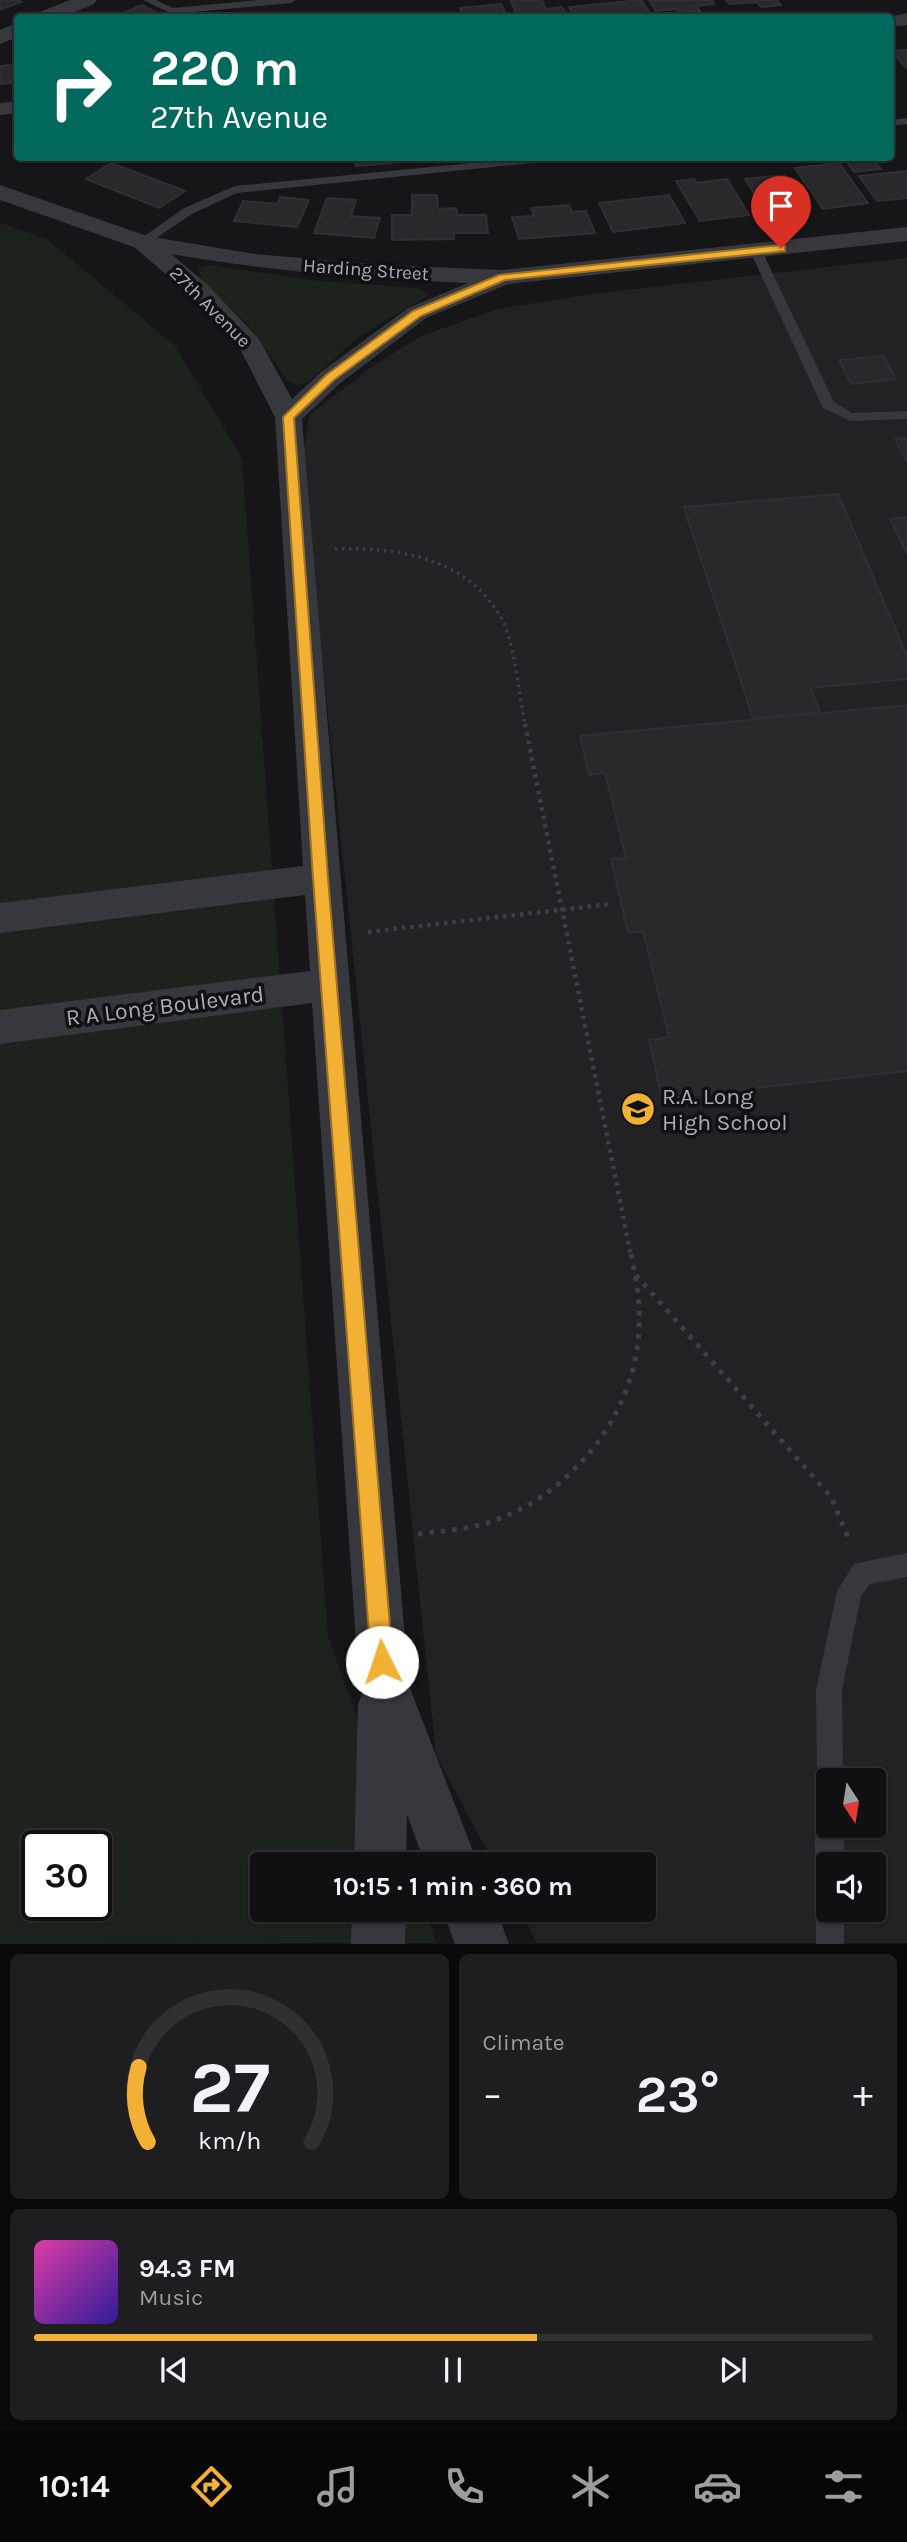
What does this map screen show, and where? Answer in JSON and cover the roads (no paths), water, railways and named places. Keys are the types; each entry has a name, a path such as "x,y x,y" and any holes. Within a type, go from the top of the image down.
{"street":[{"path":"52,14 87,0"},
{"name":"Harding Street","path":"0,192 142,242 255,261 382,272 503,277 907,234"},
{"name":"27th Avenue","path":"142,242 198,289 250,344 288,417 384,1686 380,1852"},
{"path":"288,417 330,378 417,313 503,277"},
{"path":"0,918 321,878"},
{"name":"R A Long Boulevard","path":"0,1027 329,985"},
{"name":"27th Avenue","path":"384,1686 447,1852"},
{"path":"379,1922 379,1944"},
{"path":"474,1922 482,1944"}],"lane":[{"path":"148,0 172,11 290,0"},
{"path":"142,242 188,211 235,190 522,161"},
{"path":"756,251 828,405 849,417 907,415"},
{"path":"830,1768 829,1690 850,1591 863,1573 907,1565"},
{"path":"830,1922 831,1944"}],"place":[{"name":"R.A. Long High School","path":"638,1109"}]}
